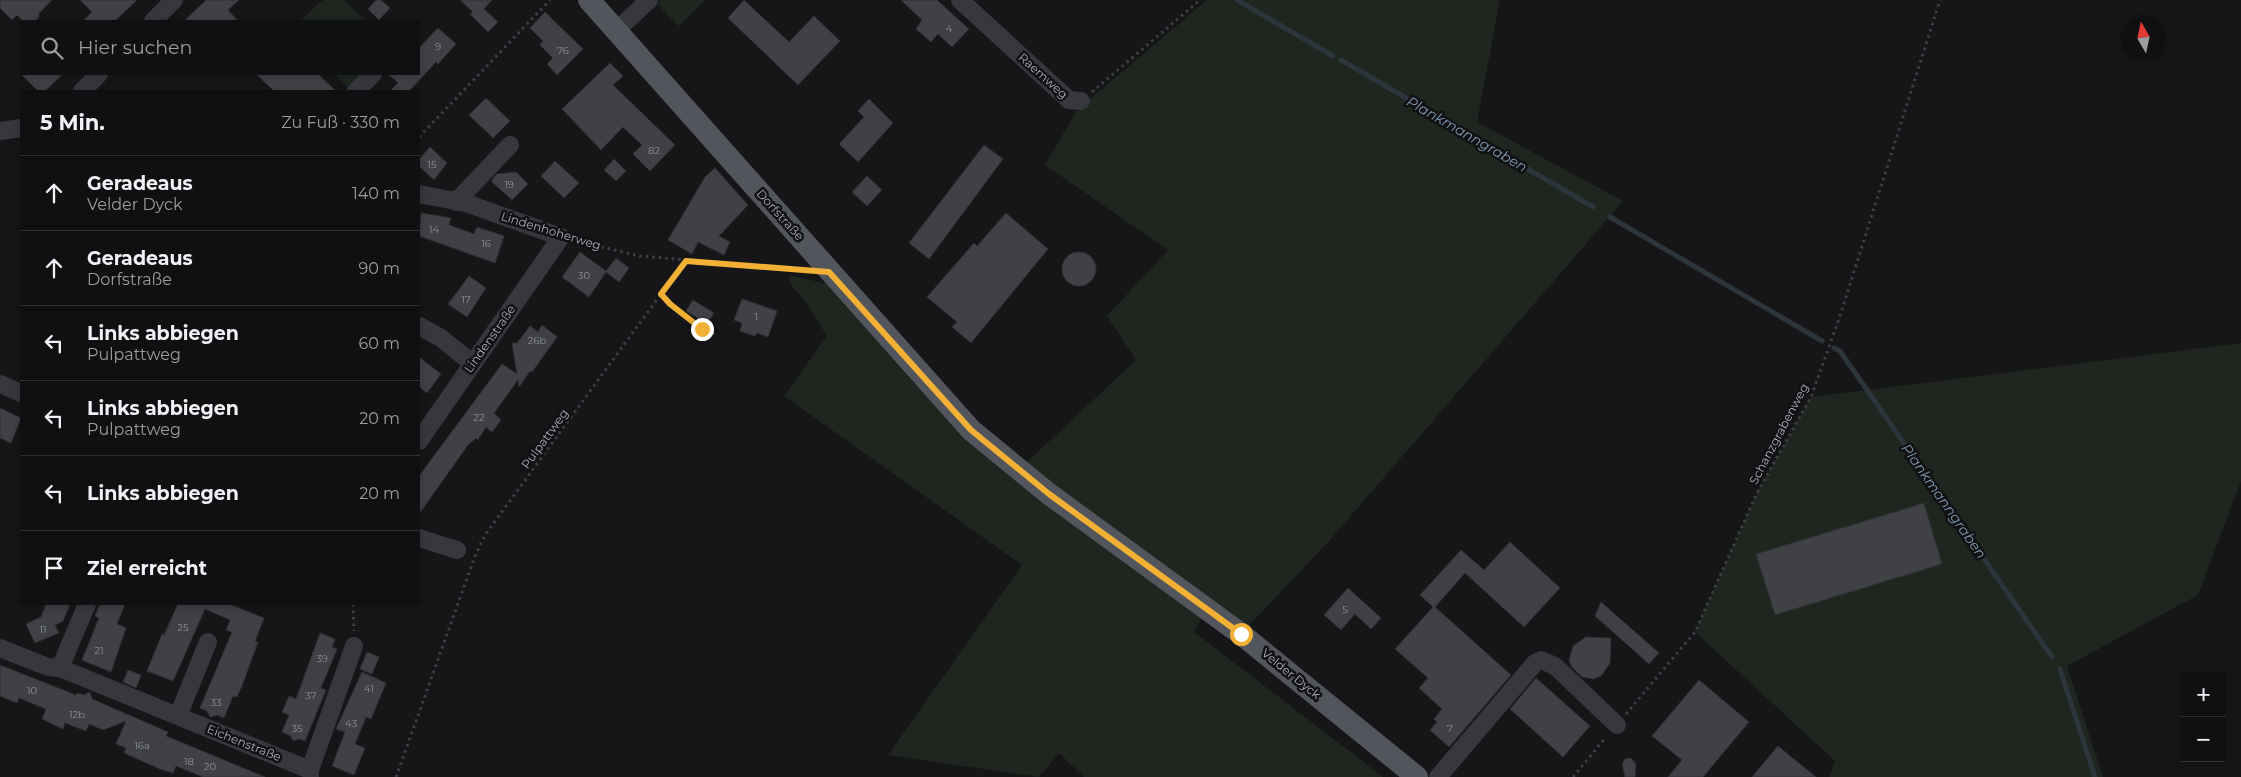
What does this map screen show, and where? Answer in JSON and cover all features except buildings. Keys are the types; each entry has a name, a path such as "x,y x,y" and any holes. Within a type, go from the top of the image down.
{"main road":[{"name":"Dorfstraße","path":"589,0 971,430"},
{"name":"Velder Dyck","path":"971,430 1049,494 1241,634 1417,777"}],"street":[{"path":"154,20 174,0"},
{"path":"616,31 649,0"},
{"name":"Raemweg","path":"960,0 1069,100 1081,101"},
{"path":"83,90 99,75"},
{"path":"357,90 372,75"},
{"path":"0,131 20,128"},
{"path":"456,202 510,145"},
{"name":"Lindenhoherweg","path":"420,194 456,202 561,237"},
{"name":"Lindenstraße","path":"420,439 561,237"},
{"path":"420,327 441,338 473,364"},
{"path":"0,384 20,393"},
{"path":"420,538 458,550"},
{"path":"60,668 87,605"},
{"path":"178,716 208,642"},
{"name":"Eichenstraße","path":"0,648 48,667 60,668 178,716 310,774 354,646"},
{"path":"1438,777 1535,663 1540,660 1556,666 1617,725"}],"path":[{"path":"420,136 550,0"},
{"name":"Raemweg","path":"1081,101 1200,0"},
{"name":"Schanzgrabenweg","path":"1573,777 1695,632 1756,495 1811,397 1839,319 1940,0"},
{"name":"Lindenhoherweg","path":"561,237 640,256 686,261"},
{"path":"686,261 829,272"},
{"name":"Pulpattweg","path":"396,777 475,556 485,535 686,261"},
{"path":"661,294 670,304 702,329 717,335"},
{"path":"353,605 354,646"}],"shaded area":[{"path":"323,0 343,0 366,20 301,20"},
{"path":"661,0 705,0 679,26 657,4"},
{"path":"1207,0 1500,0 1477,122 1623,201 1330,540 1241,634 1208,607 1194,632 1383,777 1084,777 1059,753 1039,777 888,755 1022,565 784,396 827,336 806,303 792,286 788,275 855,290 976,421 1026,463 1136,360 1107,316 1168,250 1045,165 1077,110"},
{"path":"336,75 362,75 348,88"},
{"path":"2241,343 2241,481 2198,595 2067,666 2103,777 1829,777 1835,761 1695,632 1756,495 1811,397"}],"waterway":[{"name":"Plankmanngraben","path":"1237,0 1333,56"},
{"name":"Plankmanngraben","path":"1341,60 1593,207"},
{"name":"Plankmanngraben","path":"1610,217 1822,341"},
{"name":"Plankmanngraben","path":"1834,348 1840,351 2052,657"},
{"name":"Plankmanngraben","path":"2060,669 2095,777"}],"route":[{"path":"702,329 670,304 661,294 686,261 829,272 971,430 1049,494 1241,634"}]}
